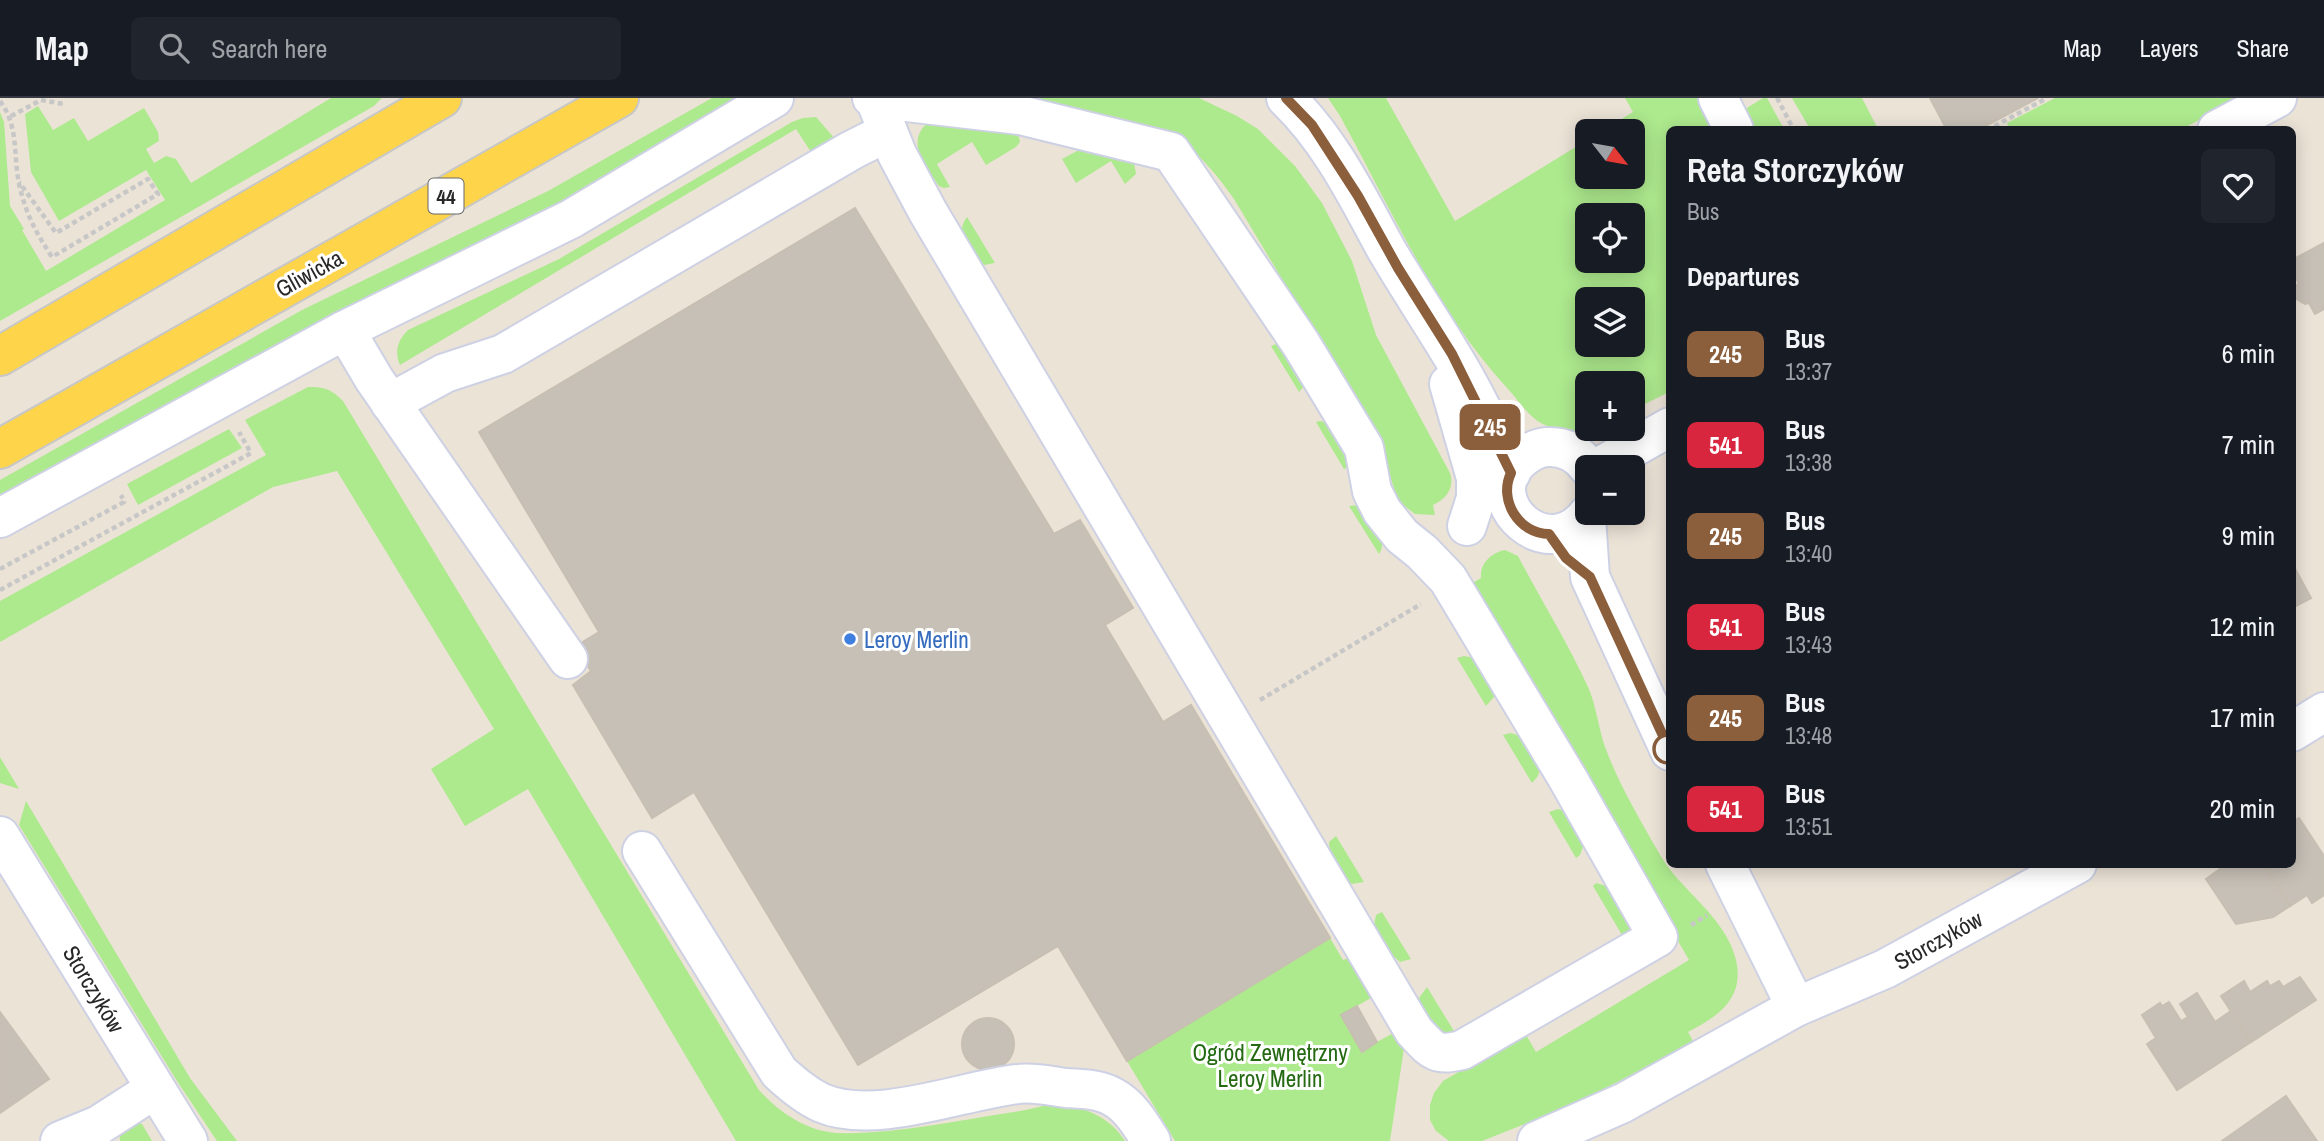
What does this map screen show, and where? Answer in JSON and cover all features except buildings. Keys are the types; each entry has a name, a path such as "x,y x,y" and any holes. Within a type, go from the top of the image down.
{"main road":[{"path":"0,356 442,98"},
{"name":"Gliwicka","path":"0,449 619,98"}],"street":[{"path":"0,519 345,330 571,219 774,98"},
{"path":"1286,98 1312,125 1334,158 1442,340 1511,491 1518,520 1530,529 1549,534 1571,530 1577,525"},
{"path":"1718,98 1732,126"},
{"path":"2224,126 2277,98"},
{"path":"390,403 445,373 503,354 840,157 878,109"},
{"path":"878,109 1020,115 1171,152 1301,344 1364,448 1372,491 1382,511 1402,536 1448,579 1569,779 1658,937 1462,1050 1448,1054 1434,1052 1415,1031 976,295 897,154 878,109"},
{"path":"345,330 390,403 568,659"},
{"path":"1442,340 1542,448"},
{"path":"1442,340 1476,478 1476,498 1467,526"},
{"path":"1620,455 1666,429"},
{"path":"1422,552 1467,526 1511,491 1515,465 1527,454 1542,448 1555,447 1570,450 1577,455"},
{"path":"1588,525 1590,577 1666,742"},
{"path":"1549,534 1566,558 1590,577"},
{"path":"2296,730 2324,712"},
{"name":"Storczyków","path":"0,836 188,1141"},
{"path":"642,851 779,1072 796,1088 821,1103 843,1108 879,1109 943,1100 1020,1084 1098,1091 1125,1105 1151,1141"},
{"path":"1727,868 1796,1007"},
{"name":"Storczyków","path":"1537,1141 1623,1103 1796,1007 1885,969 2070,868"},
{"path":"60,1141 99,1134 155,1088"}],"path":[{"path":"1777,98 1792,126"},
{"path":"1994,126 2047,98"},
{"path":"11,116 41,100 64,104"},
{"path":"0,101 11,116 19,182 30,222 52,257 158,194 148,179 55,233 19,182"},
{"path":"0,590 251,453 233,422"},
{"path":"0,569 124,502 116,485"},
{"path":"1256,702 1423,603"}],"green space":[{"path":"331,98 382,98 374,106 0,321 0,112 4,122 10,206 46,271 165,200 146,170 59,221 31,172 25,114 38,106 53,130 74,118 88,141 144,108 158,132 159,141 146,149 154,163 166,156 176,159 191,183"},
{"path":"712,98 753,98 560,213 0,500 0,480 302,310 548,191"},
{"path":"998,98 1199,98 1258,129 1295,166 1322,203 1352,261 1376,335 1450,473 1450,488 1442,500 1433,505 1435,515 1415,514 1398,501 1379,441 1234,199 1197,155 1182,143 1141,124 1093,112"},
{"path":"1328,98 1386,98 1455,221 1575,147 1575,189 1645,189 1645,119 1622,119 1633,112 1625,98 1697,98 1712,126 1666,126 1666,394 1645,404 1645,371 1575,371 1575,433 1541,423 1523,408 1482,358 1458,326 1416,258"},
{"path":"1767,98 1782,126 1751,126 1742,111"},
{"path":"1792,98 1862,98 1876,126 1808,126"},
{"path":"2055,98 2241,98 2188,126 2008,126 2007,123"},
{"path":"816,117 835,139 811,152 796,129 400,365 398,346 408,330 559,259 792,122"},
{"path":"929,122 1016,135 1020,142 986,165 972,142 937,164 950,187 944,188 939,186 920,154 918,137"},
{"path":"1081,149 1130,158 1136,174 1125,184 1111,161 1076,183 1062,159"},
{"path":"967,217 995,263 979,263 967,246 962,229"},
{"path":"1281,344 1305,385 1299,392 1271,346"},
{"path":"308,387 327,390 343,401 759,1090 767,1098 784,1113 804,1124 837,1133 902,1129 1061,1104 1100,1117 1114,1127 1125,1141 736,1141 528,789 465,826 431,769 494,729 337,471 273,487 0,642 0,601 266,455 245,420"},
{"path":"1316,422 1329,423 1348,457 1348,467 1344,469"},
{"path":"229,429 242,448 138,505 127,484"},
{"path":"1359,505 1380,535 1382,548 1379,554 1349,506"},
{"path":"1505,550 1518,556 1591,694 1609,758 1636,813 1666,868 1669,868 1722,930 1736,960 1738,974 1736,986 1726,1005 1709,1020 1688,1032 1694,1043 1570,1106 1482,1141 1449,1141 1436,1131 1430,1120 1430,1105 1434,1093 1443,1081 1525,1033 1536,1052 1689,960 1471,584 1481,578 1482,568 1495,554"},
{"path":"1457,658 1474,658 1494,689 1495,696 1486,706"},
{"path":"1510,733 1522,736 1540,769 1532,783 1503,735"},
{"path":"0,757 19,789 0,783"},
{"path":"26,801 190,1078 237,1141 217,1141 177,1081 19,825"},
{"path":"1558,809 1565,811 1584,844 1576,858 1549,812"},
{"path":"1336,836 1364,882 1352,884 1340,872 1329,842"},
{"path":"1596,883 1610,887 1631,926 1622,935 1593,886"},
{"path":"1382,912 1411,959 1400,962 1390,953 1374,925 1376,915"},
{"name":"Ogród Zewnętrzny Leroy Merlin","path":"1330,938 1343,960 1349,958 1376,995 1357,1006 1377,1042 1397,1031 1404,1048 1390,1141 1175,1141 1127,1061"},
{"path":"1427,987 1457,1036 1440,1035 1420,1003 1419,998"},
{"path":"137,1122 142,1124 152,1141 120,1141 119,1132"}],"bus line":[{"name":"245","path":"1286,98 1312,125 1334,158 1432,325 1452,354 1511,473 1507,494 1518,520 1530,529 1549,534 1566,558 1590,577 1666,743"}],"place":[{"name":"Leroy Merlin","path":"850,639"}]}
